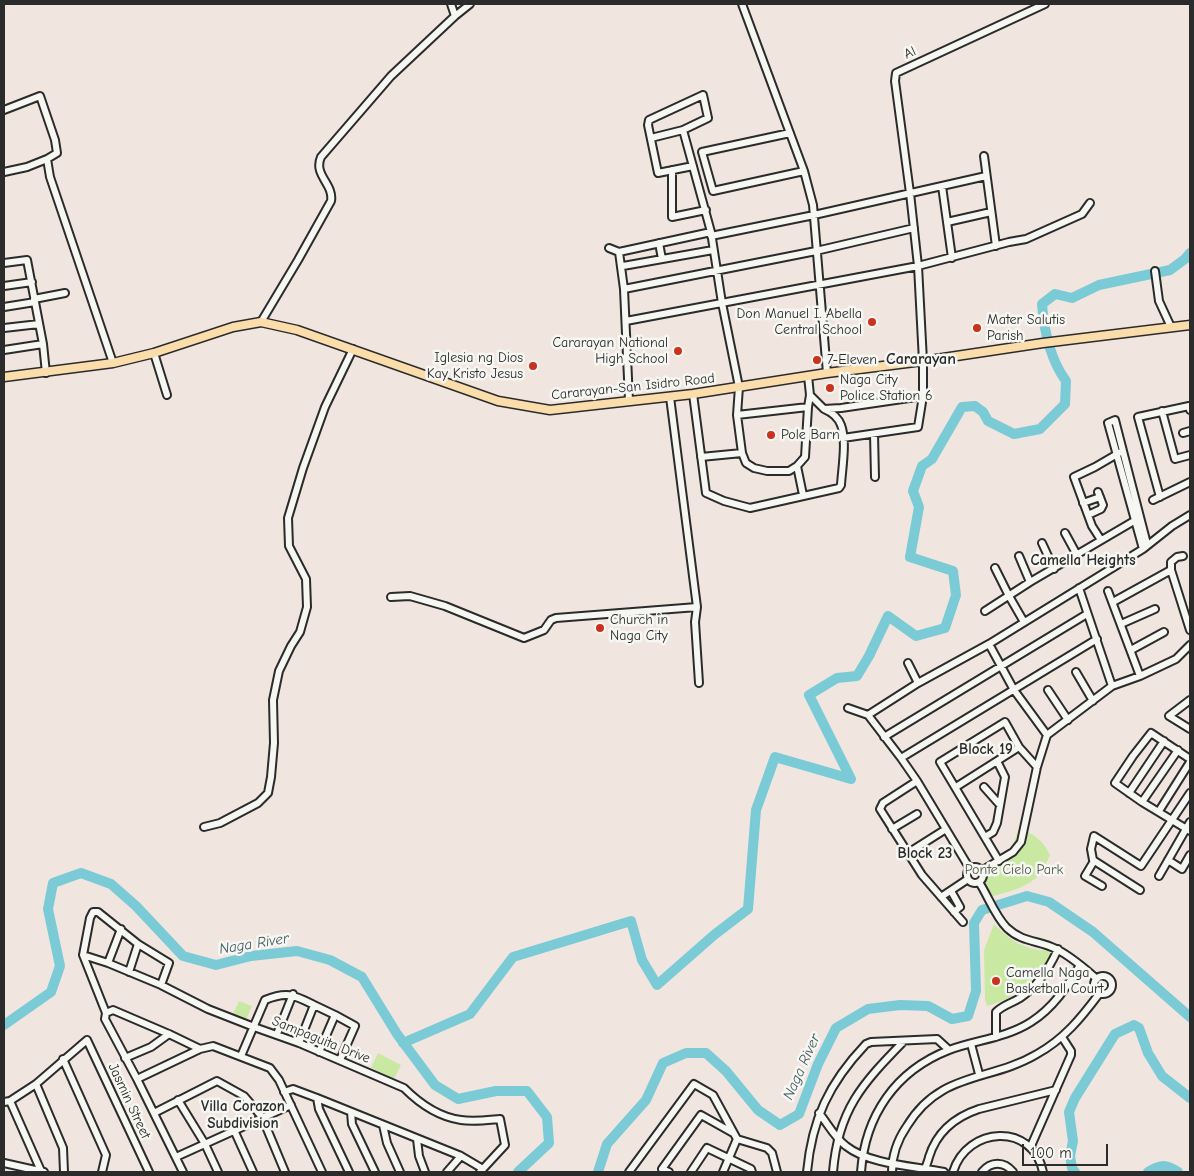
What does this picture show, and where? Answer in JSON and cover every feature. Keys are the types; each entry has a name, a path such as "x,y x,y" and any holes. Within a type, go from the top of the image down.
{"main road":[{"name":"Cararayan-San Isidro Road","path":"4,377 113,363 154,353 233,327 261,322 298,330 498,401 550,410 693,394 1054,341 1190,325"}],"street":[{"path":"451,4 455,16"},
{"path":"261,322 331,201 332,196 319,169 318,164 321,157 392,76 470,4"},
{"path":"742,4 804,171 813,205 827,373"},
{"name":"Al","path":"910,193 895,81 896,73 1045,4"},
{"path":"651,138 682,130 708,118 703,95 649,120 648,125 658,173 693,166"},
{"path":"4,110 40,96 56,140 57,153 27,167 4,172"},
{"path":"682,130 706,210 711,234 722,303 739,387 737,415 742,453 746,463 754,468 767,471 789,471 797,466 805,457 810,396 808,376"},
{"path":"790,133 702,152 713,191 804,171"},
{"path":"984,156 996,246"},
{"path":"47,159 50,178 113,363"},
{"path":"672,170 672,217 706,210"},
{"path":"609,248 620,252 659,243 814,216 986,176"},
{"path":"942,186 952,258"},
{"path":"843,438 918,427 923,396 923,361 918,266 910,193"},
{"path":"626,321 918,266 1026,240 1082,214 1090,203"},
{"path":"947,222 991,212"},
{"path":"624,289 816,251 914,228"},
{"path":"659,243 662,260"},
{"path":"622,266 713,250"},
{"path":"620,252 626,321 629,401"},
{"path":"4,263 27,260 44,344 46,373"},
{"path":"1155,271 1160,301 1171,327"},
{"path":"4,286 32,282"},
{"path":"4,307 65,293"},
{"path":"4,328 39,324"},
{"path":"4,350 44,344"},
{"path":"204,827 220,822 258,803 268,793 273,760 273,700 279,671 290,646 300,632 307,607 306,579 289,546 288,518 303,468 325,407 353,349"},
{"path":"154,353 167,395"},
{"path":"693,394 706,493 724,501 750,508 839,488 841,485 843,438 841,425 838,418 824,409 810,396"},
{"path":"824,409 923,396"},
{"path":"670,397 696,607 695,622 699,683"},
{"path":"1160,497 1138,417 1189,406 1190,410"},
{"path":"737,415 808,408"},
{"path":"1162,411 1175,460 1190,455"},
{"path":"874,434 875,477"},
{"path":"700,456 742,453"},
{"path":"1101,540 1092,526 1074,477 1119,453 1145,547"},
{"path":"797,466 803,495"},
{"path":"1153,500 1190,482"},
{"path":"1083,503 1099,494 1103,505 1101,510 1088,515"},
{"path":"868,715 918,683 989,644 1145,547 1190,515"},
{"path":"985,611 1030,582 1137,520"},
{"path":"1065,533 1076,555"},
{"path":"1042,543 1054,569"},
{"path":"1019,556 1030,582"},
{"path":"1184,556 1177,557 1171,562 1190,630"},
{"path":"995,568 1024,622"},
{"path":"1112,602 1172,570"},
{"path":"1079,588 1112,686"},
{"path":"1108,591 1140,676"},
{"path":"391,597 410,596 445,606 524,638 544,630 551,620 556,618 696,607"},
{"path":"1121,624 1155,609"},
{"path":"884,737 1087,614"},
{"path":"1131,650 1164,632"},
{"path":"901,758 1097,640"},
{"path":"989,644 1014,690 1046,736"},
{"path":"981,871 1013,852 1021,842 1037,767 1046,736 1112,686 1140,676 1176,659 1190,645"},
{"path":"908,663 918,683"},
{"path":"1076,672 1093,700"},
{"path":"1048,690 1068,720"},
{"path":"1190,700 1169,716 1190,729"},
{"path":"848,708 868,715 901,758 970,869"},
{"path":"1000,861 940,762 1005,722 1020,747 1037,767"},
{"path":"1159,811 1190,761 1178,750 1152,733 1115,782 1171,820 1189,827 1159,876"},
{"path":"1130,793 1164,741"},
{"path":"956,787 1020,747"},
{"path":"1142,802 1178,750"},
{"path":"985,837 993,832 997,823 1005,777 997,761"},
{"path":"917,781 880,806 880,809 922,875 963,922"},
{"path":"984,787 1000,805"},
{"path":"1102,886 1085,876 1094,861 1091,848 1094,836 1141,866 1190,793"},
{"path":"892,829 917,814"},
{"path":"908,853 946,829"},
{"path":"1168,860 1182,869 1190,855"},
{"path":"1094,861 1140,890"},
{"path":"970,869 977,868 981,871"},
{"path":"970,869 967,872 968,879 973,883 979,882"},
{"path":"979,882 982,878 981,871"},
{"path":"941,897 968,879"},
{"path":"979,882 1006,928 1015,935 1030,942 1058,949 1097,979"},
{"path":"951,891 960,907 954,912"},
{"path":"161,985 168,963 138,944 98,912 93,912 90,918 83,954 106,1013 105,1019 183,1172"},
{"path":"108,963 120,930"},
{"path":"129,972 138,944"},
{"path":"996,1037 996,1012 1004,1005 1022,996 1042,978 1058,949"},
{"name":"Sampaguita Drive","path":"83,954 161,985 208,1009 254,1028 277,1034 404,1088 416,1100 442,1115 461,1120 500,1119 505,1145 482,1171"},
{"path":"860,1172 866,1136 877,1110 895,1086 912,1070 949,1050 1014,1031 1042,1013 1060,996 1080,965"},
{"path":"892,1172 892,1163 901,1136 913,1116 923,1106 943,1090 979,1074 1024,1061 1062,1038 1099,994 1109,993 1111,990 1113,984 1106,976 1097,979"},
{"path":"1097,979 1094,987 1099,994"},
{"path":"241,1056 266,1000 279,994 293,994 356,1026 340,1060"},
{"path":"277,1034 293,994"},
{"path":"299,1043 314,1004"},
{"path":"106,1013 113,1010 200,1049"},
{"path":"319,1052 335,1014"},
{"path":"126,1058 151,1047 169,1034"},
{"path":"1031,1146 1071,1055 1071,1051 1062,1038"},
{"path":"808,1172 810,1148 819,1113 830,1090 866,1044 937,1039 949,1050"},
{"name":"Jasmin Street","path":"63,1059 87,1040 146,1170"},
{"path":"833,1172 834,1155 838,1139 850,1107 864,1084 904,1041"},
{"path":"970,1044 979,1074"},
{"path":"137,1079 200,1049 213,1046 270,1068 280,1080 322,1172"},
{"path":"43,1172 7,1102 36,1084 63,1059 106,1155 102,1172"},
{"path":"154,1113 217,1081 244,1096 262,1117 285,1172"},
{"path":"36,1084 63,1148 64,1172"},
{"path":"629,1172 694,1084 713,1095 736,1136 723,1172"},
{"path":"284,1092 293,1089 317,1098 461,1156 482,1171"},
{"path":"925,1170 938,1136 951,1122 979,1109 1056,1090"},
{"path":"317,1098 319,1109 349,1172"},
{"path":"178,1100 205,1144 218,1172"},
{"path":"176,1157 291,1105"},
{"path":"351,1112 352,1124 375,1172"},
{"path":"819,1113 838,1139 862,1156 925,1170 944,1172"},
{"path":"669,1172 662,1169 701,1115 736,1136 772,1152 777,1172"},
{"path":"383,1125 387,1144 400,1172"},
{"path":"234,1130 253,1172"},
{"path":"953,1172 962,1154 975,1142 1000,1135 1016,1139 1031,1146 1043,1161 1043,1172"},
{"path":"417,1139 418,1156 425,1172"},
{"path":"691,1172 707,1148 752,1169 752,1172"},
{"path":"447,1172 461,1156"},
{"path":"4,1163 43,1172"},
{"path":"982,1172 988,1166 998,1163 1009,1167 1013,1172"}],"green space":[{"name":"Ponte Cielo Park","path":"1019,828 1038,838 1050,855 1041,873 1036,878 1017,889 990,897 981,882 983,881 984,873 990,863 1011,851"},
{"path":"994,924 1019,944 1033,949 1050,951 1051,955 1031,981 1017,993 987,1006 985,999 984,950"},
{"path":"239,1001 252,1006 245,1022 232,1016"},
{"path":"378,1053 401,1065 394,1079 371,1068"}],"waterway":[{"path":"403,1043 470,1014 513,957 631,921 642,960 657,985 714,935 748,909 756,810 775,757 851,779 809,695 837,678 857,676 888,616 916,636 945,628 956,595 953,571 910,557 919,507 913,491 922,466 932,459 962,407 975,406 983,412 988,421 1014,434 1040,429 1065,404 1066,381 1052,354 1044,324 1042,304 1055,294 1072,298 1099,285 1170,270 1190,253"},
{"name":"Naga River","path":"4,1025 51,992 60,966 48,909 53,883 81,873 111,884 136,906 183,956 216,965 251,956 297,951 330,960 362,977 397,1034 435,1085 458,1099 496,1091 527,1091 547,1117 549,1143 518,1172"},
{"name":"Naga River","path":"598,1172 607,1144 646,1100 663,1063 686,1053 706,1053 726,1071 758,1110 780,1125 799,1114 818,1064 836,1028 868,1009 900,1005 928,1006 952,1019 968,1016 976,991 974,923 982,910 1027,896 1049,902 1093,932 1190,1017"},
{"name":"Naga River","path":"1075,1172 1072,1168 1070,1156 1073,1141 1069,1112 1075,1098 1115,1034 1134,1025 1139,1028 1148,1053 1162,1076 1190,1098"},
{"name":"Naga River","path":"1148,1172 1163,1166 1178,1172"}],"place":[{"name":"Don Manuel I. Abella Central School","path":"872,322"},
{"name":"Mater Salutis Parish","path":"977,328"},
{"name":"Cararayan National High School","path":"678,351"},
{"name":"7-Eleven","path":"817,360"},
{"name":"Iglesia ng Dios Kay Kristo Jesus","path":"533,366"},
{"name":"Naga City Police Station 6","path":"830,388"},
{"name":"Pole Barn","path":"771,435"},
{"name":"Church in Naga City","path":"600,628"},
{"name":"Camella Naga Basketball Court","path":"996,981"}],"district":[{"name":"Cararayan","path":"921,359"},
{"name":"Camella Heights","path":"1083,561"},
{"name":"Block 19","path":"986,750"},
{"name":"Block 23","path":"925,854"},
{"name":"Villa Corazon Subdivision","path":"243,1116"}]}
